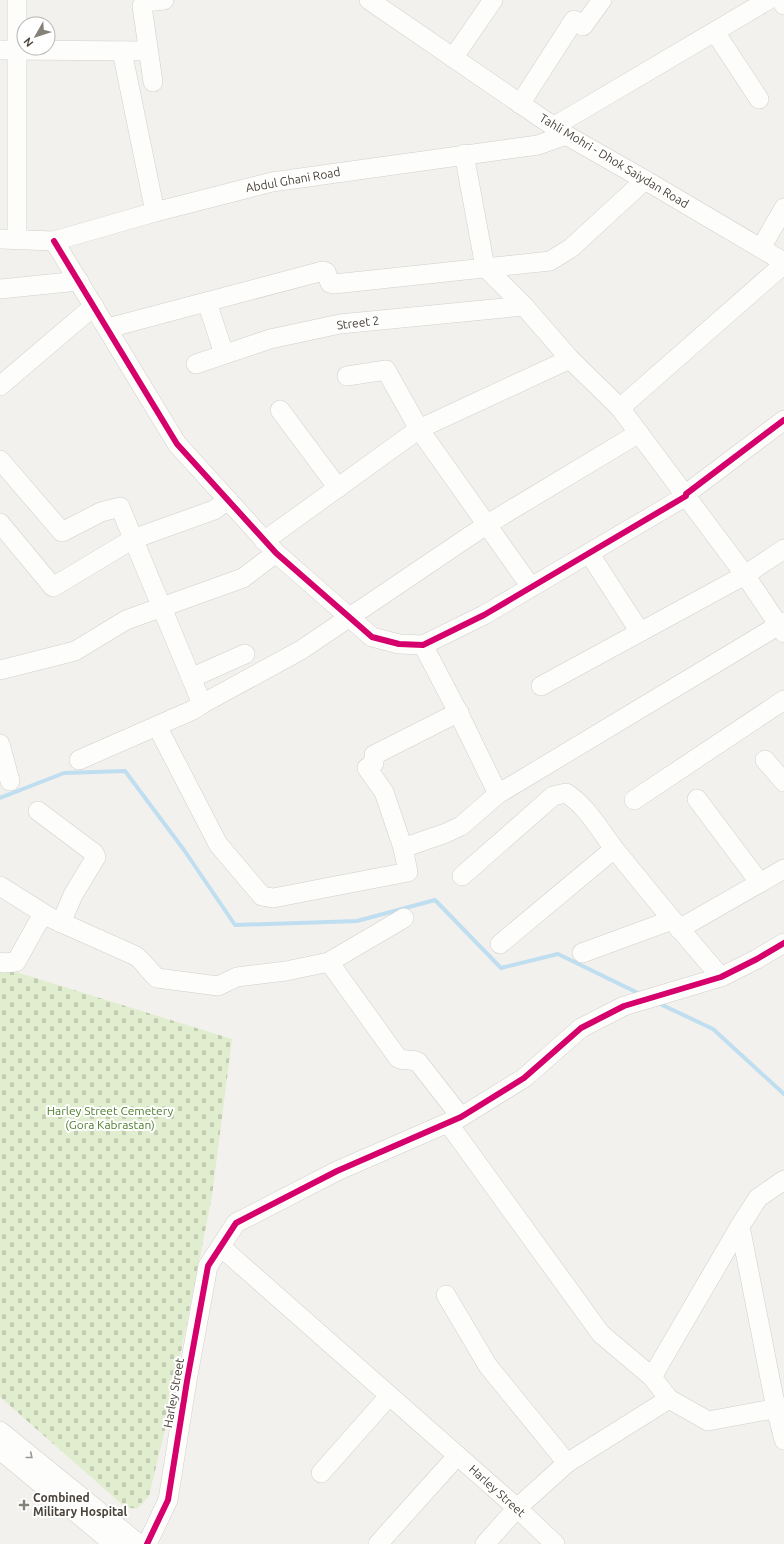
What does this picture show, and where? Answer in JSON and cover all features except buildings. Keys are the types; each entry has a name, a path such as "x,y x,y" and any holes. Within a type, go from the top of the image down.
{"street":[{"path":"9,240 9,50 17,0"},
{"path":"153,82 142,3 164,0"},
{"path":"453,58 493,0"},
{"path":"520,104 574,20 583,26 602,0"},
{"name":"Abdul Ghani Road","path":"9,240 54,241 155,212 272,182 464,154 538,145 768,0"},
{"path":"780,0 784,5"},
{"name":"Tahli Mohri - Dhok Saiydan Road","path":"378,3 453,58 559,131 761,248 784,263"},
{"path":"715,32 759,99"},
{"path":"9,50 148,51"},
{"path":"122,51 155,212"},
{"path":"403,848 446,833 461,826 498,794 782,627 620,408 570,360 524,306 485,267 464,154"},
{"path":"108,328 323,271 326,272 330,283 334,284 550,261 571,248 645,180"},
{"path":"761,248 784,208"},
{"path":"54,241 177,444 270,547 372,637 399,644 423,645 484,615 686,496 686,494 784,420"},
{"path":"620,408 784,263"},
{"path":"0,289 79,281"},
{"path":"207,302 224,354"},
{"path":"3,378 94,306"},
{"name":"Street 2","path":"196,364 270,339 340,324 524,306"},
{"path":"0,670 76,651 126,620 243,578 270,547 338,488 419,429 570,360"},
{"path":"347,376 386,370 419,429 531,587"},
{"path":"280,410 338,488"},
{"path":"79,760 194,710 202,704 301,650 486,525 639,433"},
{"path":"0,460 62,532 101,512 120,508 202,704"},
{"path":"0,523 53,587 133,539 214,510 228,500"},
{"path":"541,686 745,575 784,549"},
{"path":"589,553 640,632"},
{"path":"423,645 459,712 498,794"},
{"path":"191,678 245,654"},
{"path":"634,800 784,700"},
{"path":"157,726 218,844 262,896 273,898 408,872 403,848 384,792 367,768 374,762 374,755 459,712"},
{"path":"0,744 10,781"},
{"path":"766,760 784,782"},
{"path":"462,876 554,796 566,793 578,801 676,925 721,977"},
{"path":"697,799 760,883"},
{"path":"0,962 16,962 36,926 52,919 72,896 96,857 94,853 38,811"},
{"path":"500,944 614,848"},
{"path":"582,953 676,925 760,883 784,869"},
{"path":"0,886 52,919 136,956 142,960 157,978 218,986 237,977 286,971 329,962 404,918"},
{"path":"221,1247 236,1223 336,1171 455,1120 524,1078 581,1028 624,1006 721,977 757,960 784,943"},
{"path":"329,962 398,1058 404,1061 414,1059 418,1062 455,1120 601,1334 652,1377 669,1399 708,1421 780,1408"},
{"path":"652,1377 740,1226 758,1198 784,1180"},
{"path":"740,1226 780,1408 784,1440"},
{"name":"Harley Street","path":"147,1544 168,1500 187,1381 208,1266 221,1247 517,1508 555,1544"},
{"path":"446,1295 488,1366 567,1463"},
{"path":"320,1473 389,1396"},
{"path":"485,1544 517,1508 567,1463 669,1399"},
{"path":"0,1431 139,1544"},
{"path":"0,1450 114,1544"},
{"path":"378,1544 457,1456"}],"green space":[{"name":"Harley Street Cemetery (Gora Kabrastan)","path":"0,967 232,1039 212,1196 168,1417 149,1496 137,1509 125,1507 0,1397"}],"waterway":[{"path":"0,798 64,773 125,771 184,850 235,925 357,921 435,900 501,968 558,954 640,994"},
{"path":"658,1003 713,1029 784,1094"}],"cycle path":[{"path":"54,241 177,444 276,553 372,637 399,644 423,645 484,615 686,496 686,494 784,420"},
{"path":"147,1544 168,1500 187,1381 208,1266 236,1223 337,1171 461,1117 524,1078 581,1028 624,1006 721,977 757,959 784,943"}],"place":[{"name":"Combined Military Hospital","path":"24,1505"}]}
